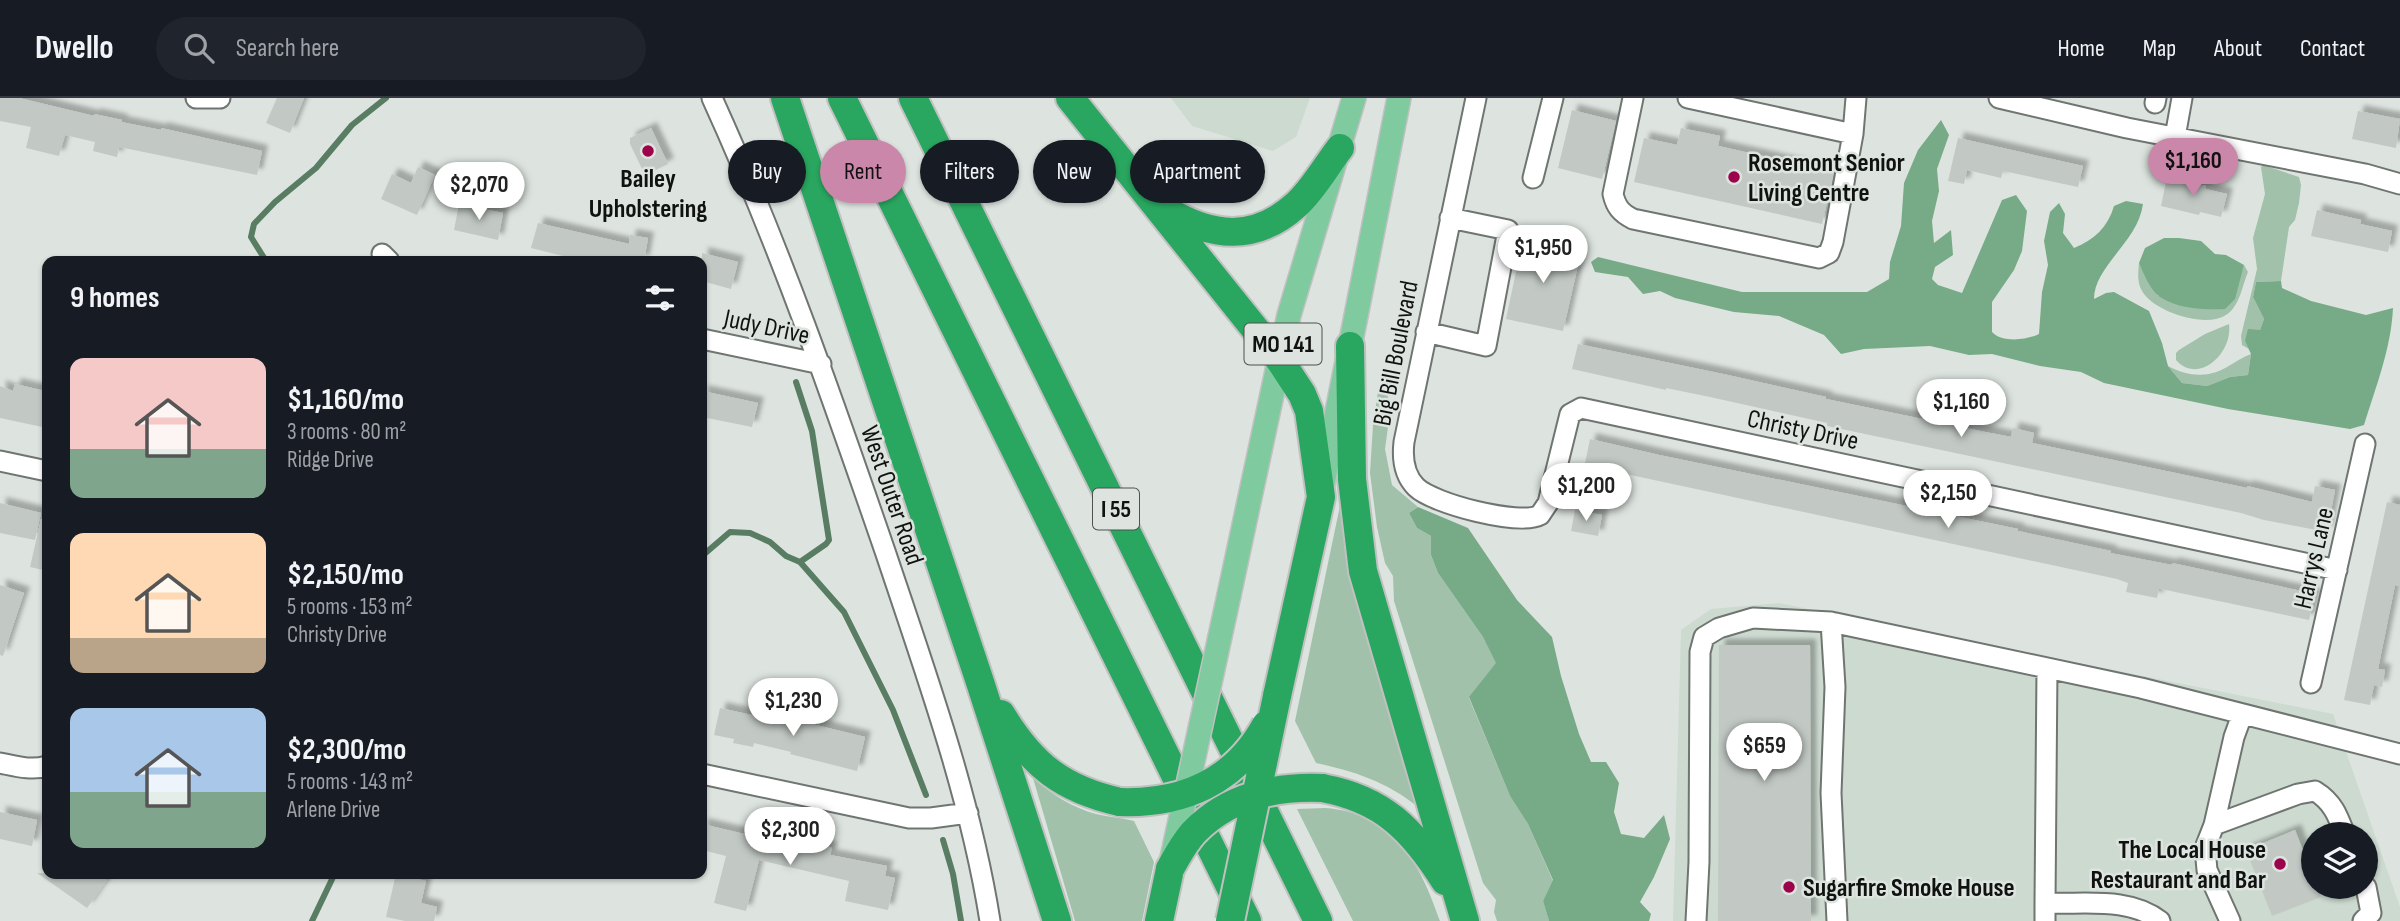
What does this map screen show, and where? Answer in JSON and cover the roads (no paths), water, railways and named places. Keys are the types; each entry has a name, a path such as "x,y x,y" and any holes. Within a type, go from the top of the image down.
{"highway":[{"path":"785,98 1057,921"},
{"name":"I 55","path":"842,98 1247,921"},
{"name":"I 55","path":"913,98 1318,921"},
{"path":"1070,98 1157,204 1297,385 1309,411 1321,497"},
{"path":"1157,204 1188,224 1243,233 1273,223 1298,203 1339,148"},
{"path":"1350,346 1352,479 1363,571 1462,912"},
{"name":"MO 141","path":"1230,921 1321,497"},
{"path":"979,679 1017,741 1039,765 1062,781 1090,795 1120,802 1156,801 1205,786 1240,761 1254,744 1276,703"},
{"path":"1168,881 1192,834 1224,809 1256,794 1282,789 1322,788 1345,792 1391,815 1431,859 1462,912"},
{"name":"MO 141","path":"1158,921 1168,881"}],"main road":[{"name":"MO 141","path":"1168,881 1289,315 1354,98"},
{"name":"MO 141","path":"1321,497 1399,98"}],"street":[{"path":"195,98 220,98"},
{"name":"West Outer Road","path":"712,98 771,232 821,364 926,674 968,813 990,921"},
{"name":"Big Bill Boulevard","path":"1476,98 1426,332 1403,455 1409,478 1425,495 1463,508 1525,520 1540,515"},
{"path":"1532,178 1553,98"},
{"path":"1633,98 1613,194 1616,206 1623,215 1819,258 1829,253 1833,242 1853,134 1856,98"},
{"path":"1688,98 1718,101 1853,134"},
{"path":"1999,98 2175,138 2365,174 2400,184"},
{"path":"2175,138 2182,98"},
{"path":"1426,332 1486,346 1508,230 1450,218"},
{"name":"Judy Drive","path":"707,340 821,364"},
{"name":"Christy Drive","path":"1540,515 1548,503 1567,421 1570,414 1581,408 2337,570"},
{"name":"Harrys Lane","path":"2311,683 2365,444"},
{"path":"0,461 42,470"},
{"path":"1696,921 1699,862 1700,652 1703,637 1719,628 1753,618 1831,622 2141,688 2400,754"},
{"path":"1831,622 1835,687 1831,793 1837,921"},
{"path":"2048,668 2045,912 2108,904 2146,912 2160,921"},
{"path":"2230,921 2207,870 2205,848 2214,825 2234,737 2242,715"},
{"path":"0,763 30,768 42,767"},
{"path":"707,775 899,817 931,818 968,813"},
{"path":"2214,825 2298,794 2315,792 2335,809 2340,822"},
{"path":"2363,921 2371,913 2368,899"}],"waterway":[{"path":"263,256 251,237 254,224 275,202 316,168 352,125 386,98"},
{"path":"796,382 812,431 829,540 800,562"},
{"path":"707,552 730,532 750,533 770,542 786,556 800,562 844,612 893,710 926,795"},
{"path":"943,840 953,874 961,921"},
{"path":"312,921 332,879"}],"place":[{"name":"Bailey Upholstering","path":"648,151"},
{"name":"Rosemont Senior Living Centre","path":"1734,177"},
{"name":"The Local House Restaurant and Bar","path":"2280,864"},
{"name":"Sugarfire Smoke House","path":"1789,887"}]}
